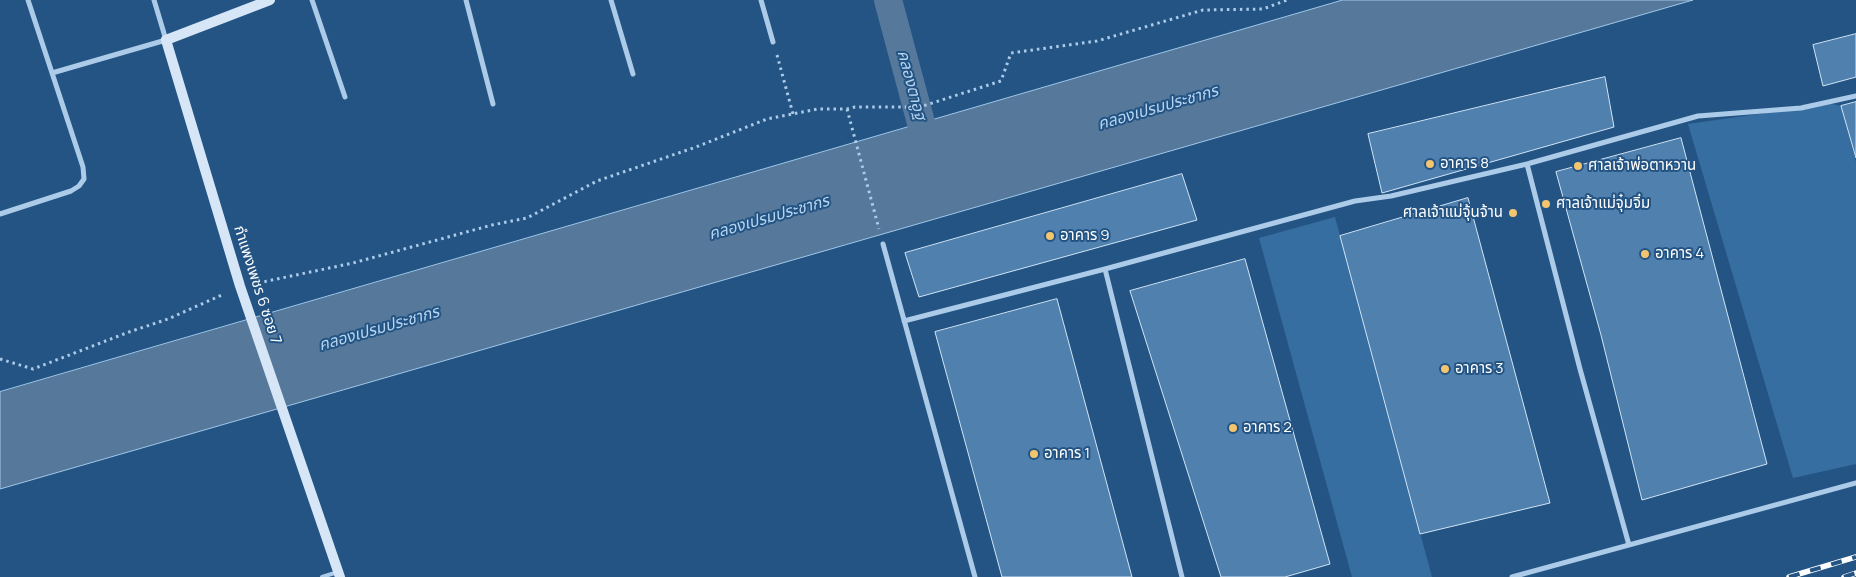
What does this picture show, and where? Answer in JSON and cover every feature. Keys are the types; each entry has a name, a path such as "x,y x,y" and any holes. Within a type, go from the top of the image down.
{"street":[{"path":"0,214 71,191 84,180 83,168 28,0"},
{"name":"กำแพงเพชร 6 ซอย 7","path":"154,0 240,286 339,575"},
{"path":"52,72 166,40 270,0"},
{"path":"312,0 344,97"},
{"path":"466,0 493,104"},
{"path":"611,0 633,74"},
{"path":"761,0 774,42"},
{"path":"904,321 1355,201 1392,196 1527,164 1698,116 1802,108 1856,96"},
{"path":"1527,164 1580,369 1629,545"},
{"path":"883,244 975,577"},
{"path":"1105,269 1182,577"},
{"path":"1512,577 1856,483"}],"lane":[{"path":"322,577 339,575"}],"path":[{"path":"0,360 33,369 168,319 240,286 354,263 492,225 527,218 597,181 696,147 767,119 818,109 926,105 1001,81 1011,53 1097,40 1203,10 1262,9 1287,0"},
{"path":"774,42 793,114"},
{"path":"847,109 881,237"}],"shaded area":[{"path":"1828,103 1841,106 1856,162 1856,464 1793,478 1688,124"},
{"path":"1335,217 1432,577 1352,577 1259,238"}],"water":[{"name":"คลองเปรมประชากร","path":"1343,0 1693,0 0,489 0,392"}],"building":[{"path":"1856,34 1856,77 1823,86 1813,45"},
{"name":"อาคาร 8","path":"1605,77 1614,127 1382,193 1368,134"},
{"path":"1856,102 1856,158 1841,106"},
{"name":"อาคาร 4","path":"1681,138 1767,464 1642,500 1601,335 1556,172"},
{"name":"อาคาร 9","path":"1182,174 1197,220 919,297 905,253"},
{"name":"อาคาร 3","path":"1468,198 1550,503 1420,534 1340,236"},
{"name":"อาคาร 2","path":"1245,259 1330,564 1285,577 1221,577 1130,291"},
{"name":"อาคาร 1","path":"1057,299 1132,577 1002,577 935,332"}],"waterway":[{"name":"คลองตาอูฐ","path":"888,0 931,160"}],"railway":[{"path":"1789,577 1856,557"},
{"path":"1844,577 1856,573"}],"place":[{"name":"อาคาร 8","path":"1430,164"},
{"name":"ศาลเจ้าพ่อตาหวาน","path":"1578,166"},
{"name":"ศาลเจ้าแม่จุ๋มจิ๋ม","path":"1546,204"},
{"name":"ศาลเจ้าแม่จุ้นจ้าน","path":"1513,213"},
{"name":"อาคาร 9","path":"1050,236"},
{"name":"อาคาร 4","path":"1645,254"},
{"name":"อาคาร 3","path":"1445,369"},
{"name":"อาคาร 2","path":"1233,428"},
{"name":"อาคาร 1","path":"1034,454"}]}
